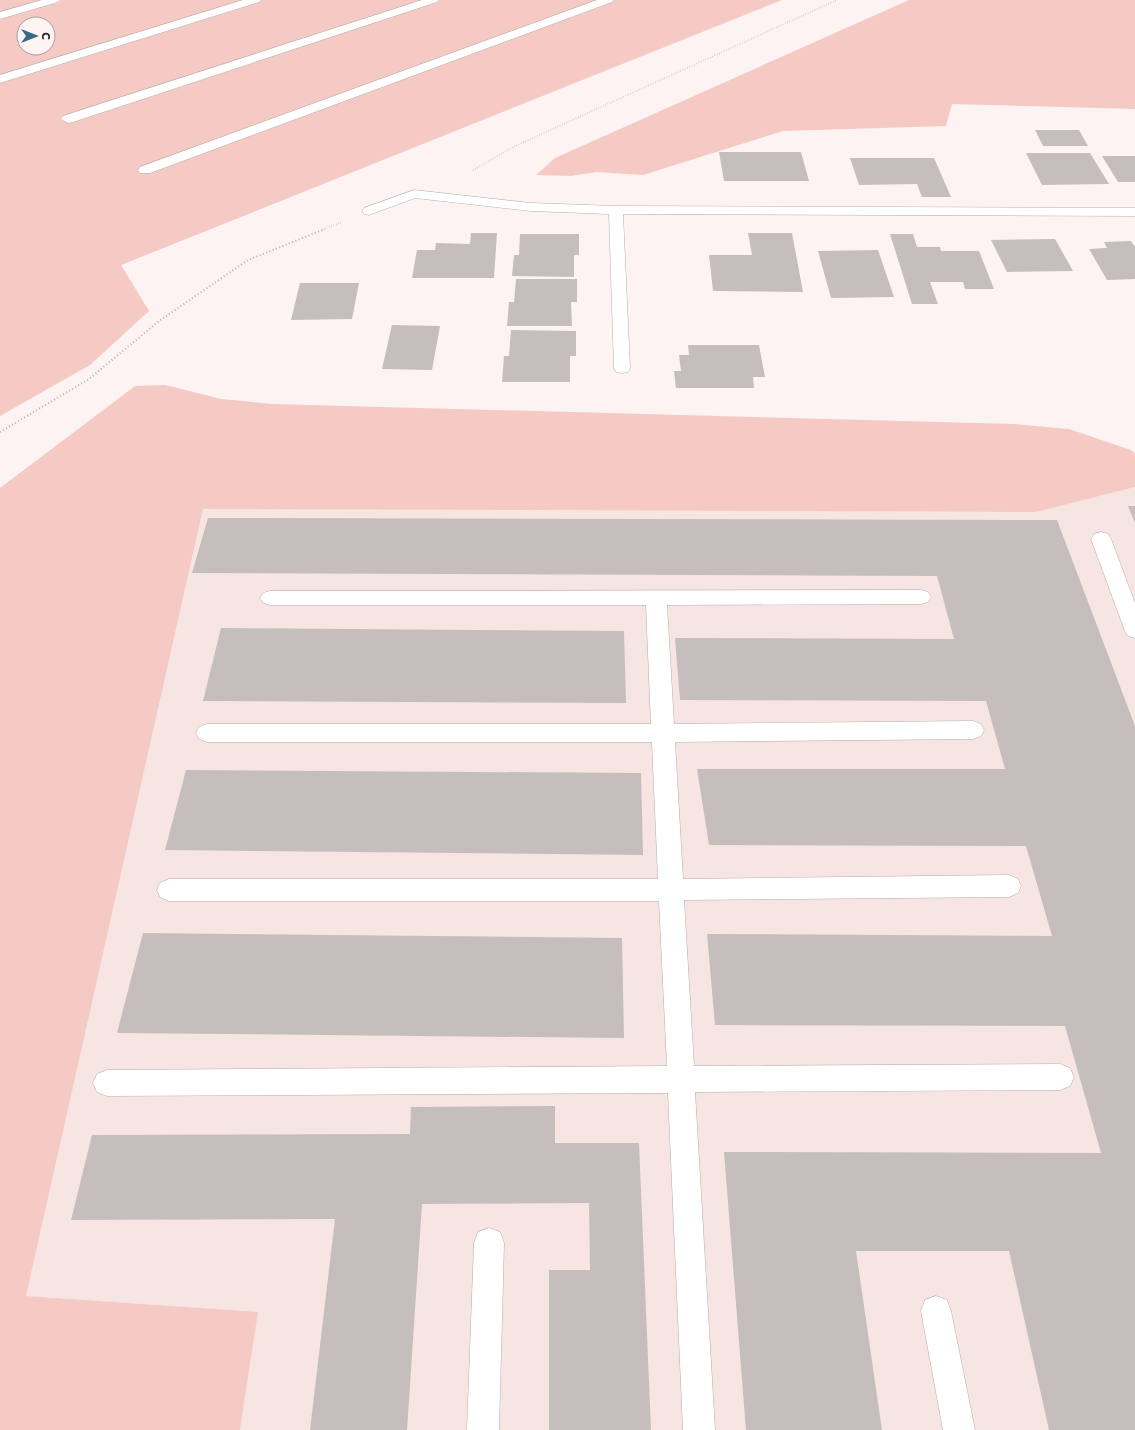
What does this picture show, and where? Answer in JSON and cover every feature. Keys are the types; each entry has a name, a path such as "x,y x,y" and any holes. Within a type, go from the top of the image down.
{"lane":[{"path":"0,16 54,0"},
{"path":"0,79 255,0"},
{"path":"68,119 433,0"},
{"path":"145,170 608,0"},
{"path":"369,211 414,194 531,207 616,210 1135,212"},
{"path":"616,210 622,368"},
{"path":"1101,539 1135,631"},
{"path":"270,598 921,597"},
{"path":"656,598 699,1430"},
{"path":"207,733 664,733 973,730"},
{"path":"169,890 671,890 1009,886"},
{"path":"107,1082 1060,1076"},
{"path":"483,1430 489,1243"},
{"path":"936,1311 959,1430"}],"path":[{"path":"470,171 515,146 837,0"},
{"path":"0,432 89,379 160,321 248,260 369,211"}],"shaded area":[{"path":"0,0 782,0 121,265 149,311 90,365 0,416"},
{"path":"909,0 1135,0 1135,109 952,104 946,126 783,131 643,175 596,172 571,176 536,175 555,158"},
{"path":"165,385 221,399 273,404 1014,424 1069,429 1131,450 1135,454 1135,487 1036,512 203,509 26,1296 258,1312 240,1430 0,1430 0,488 135,386"},
{"path":"1135,487 1135,1430 240,1430 258,1312 26,1296 203,509 1036,512"}],"building":[{"path":"1035,130 1079,130 1088,146 1043,146"},
{"path":"719,152 801,152 809,181 724,181"},
{"path":"1026,153 1090,153 1109,184 1042,185"},
{"path":"1102,156 1135,156 1135,182 1118,182"},
{"path":"850,158 934,158 951,197 922,197 917,184 859,185"},
{"path":"471,233 497,233 494,278 412,278 417,250 435,250 436,243 470,244"},
{"path":"748,233 792,233 803,292 713,291 709,255 752,255"},
{"path":"520,234 579,234 579,255 574,255 574,277 512,276 514,255 519,255"},
{"path":"890,234 913,234 917,247 940,247 941,251 979,251 994,289 965,289 963,282 930,282 938,304 912,304"},
{"path":"1055,239 1073,271 1007,272 991,240"},
{"path":"1131,241 1135,247 1135,279 1107,280 1089,249 1107,248 1104,242"},
{"path":"878,250 894,297 831,298 818,251"},
{"path":"516,279 577,279 577,302 571,302 572,326 507,326 509,302 514,302"},
{"path":"300,283 359,283 352,319 291,320"},
{"path":"392,325 440,326 432,370 382,369"},
{"path":"511,330 576,331 576,356 570,356 570,382 502,382 504,356 509,356"},
{"path":"688,345 759,345 765,377 753,377 754,388 676,388 674,371 681,371 679,355 689,355"},
{"path":"1128,506 1135,506 1135,523"},
{"path":"208,518 1057,520 1135,726 1135,1430 1049,1430 1009,1251 856,1251 882,1430 746,1430 724,1152 1101,1153 1065,1026 715,1025 707,934 1052,936 1026,846 709,845 697,769 1005,769 986,701 680,700 675,638 954,639 937,576 192,573"},
{"path":"221,628 624,631 626,703 203,701"},
{"path":"186,770 641,773 643,855 165,850"},
{"path":"143,933 622,938 624,1038 117,1033"},
{"path":"555,1106 555,1143 639,1143 651,1430 549,1430 549,1270 590,1270 589,1203 422,1204 407,1430 310,1430 335,1219 71,1220 92,1135 410,1134 411,1107"}]}
